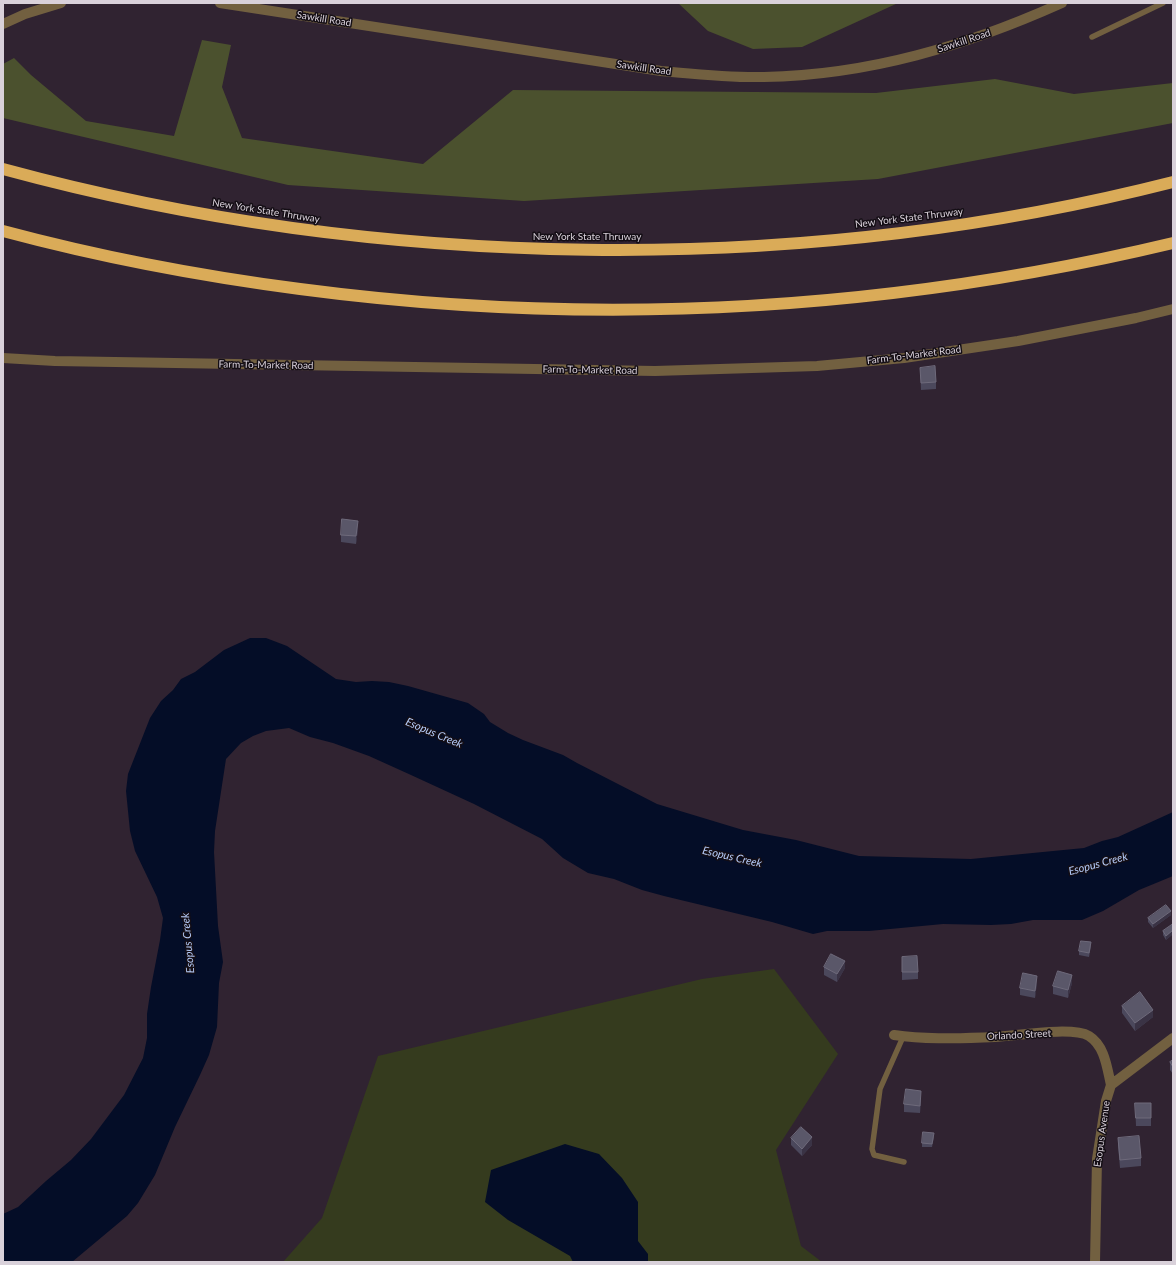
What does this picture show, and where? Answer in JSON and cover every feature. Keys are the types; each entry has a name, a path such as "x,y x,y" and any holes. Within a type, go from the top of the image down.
{"highway":[{"name":"New York State Thruway","path":"3,169 73,187 180,210 276,226 427,242 511,248 575,250 724,247 882,234 975,222 1022,214 1173,182"},
{"path":"3,231 169,269 268,285 370,298 429,303 522,309 574,310 727,307 881,295 932,289 1033,273 1173,243"}],"street":[{"path":"3,24 25,14 61,3"},
{"name":"Sawkill Road","path":"220,3 646,68 696,74 763,77 830,73 866,68 901,60 971,40 1062,3"},
{"name":"Farm-To-Market Road","path":"3,358 63,361 655,371 817,366 904,358 1018,341 1136,318 1173,309"},
{"name":"Orlando Street","path":"899,1036 912,1038 996,1036 1072,1031 1088,1036 1096,1042 1104,1055 1111,1085"},
{"path":"1111,1085 1173,1038"},
{"name":"Esopus Avenue","path":"1095,1262 1097,1159 1106,1101 1111,1085"}],"lane":[{"path":"1092,37 1163,3"},
{"path":"899,1036 880,1089 872,1149 874,1155 904,1162"}],"green space":[{"path":"678,3 898,3 802,47 753,49 708,31"},
{"path":"202,40 231,45 222,87 242,138 423,164 513,90 876,93 995,79 1074,94 1173,83 1173,123 878,179 524,201 288,185 3,118 3,64 14,58 31,75 86,121 174,136"},
{"path":"774,969 838,1054 776,1150 801,1246 822,1262 283,1262 322,1218 378,1056 702,979"}],"water":[{"name":"Esopus Creek","path":"250,638 266,638 287,646 336,679 356,682 389,682 468,703 484,714 490,722 508,733 563,755 657,804 743,830 796,840 859,856 971,859 1084,848 1118,837 1173,812 1173,876 1139,890 1103,911 1082,920 1033,920 1011,924 991,925 943,924 869,931 827,931 813,934 772,922 664,896 642,890 614,879 588,873 563,858 542,839 474,804 369,756 333,743 310,737 289,728 266,731 241,743 226,759 215,831 214,852 218,926 223,962 219,983 217,1027 209,1055 175,1127 155,1175 138,1203 127,1216 72,1262 3,1262 3,1214 18,1207 71,1160 91,1139 124,1095 143,1058 147,1038 147,1014 163,918 157,897 135,851 130,831 126,791 128,774 150,718 161,701 173,690 181,679 195,672 224,650"},
{"path":"565,1144 599,1154 622,1178 638,1202 638,1241 648,1254 648,1262 573,1262 570,1256 508,1220 485,1202 491,1170"}],"building":[{"path":"935,366 936,382 921,383 920,368"},
{"path":"342,519 358,521 356,536 341,535"},
{"path":"1166,905 1171,911 1153,924 1148,918"},
{"path":"1173,924 1173,930 1166,936 1163,931"},
{"path":"1081,941 1091,942 1089,953 1079,951"},
{"path":"831,954 845,961 837,974 824,967"},
{"path":"917,956 918,972 902,972 902,957"},
{"path":"1058,971 1072,975 1068,990 1053,986"},
{"path":"1023,973 1037,976 1035,991 1020,988"},
{"path":"1140,992 1153,1010 1135,1023 1122,1006"},
{"path":"1173,1060 1173,1067 1170,1062"},
{"path":"906,1089 921,1091 920,1106 904,1104"},
{"path":"1135,1103 1151,1103 1151,1118 1136,1118"},
{"path":"801,1127 812,1137 802,1149 791,1138"},
{"path":"923,1132 934,1133 932,1144 922,1143"},
{"path":"1139,1136 1141,1158 1120,1160 1118,1138"}]}
